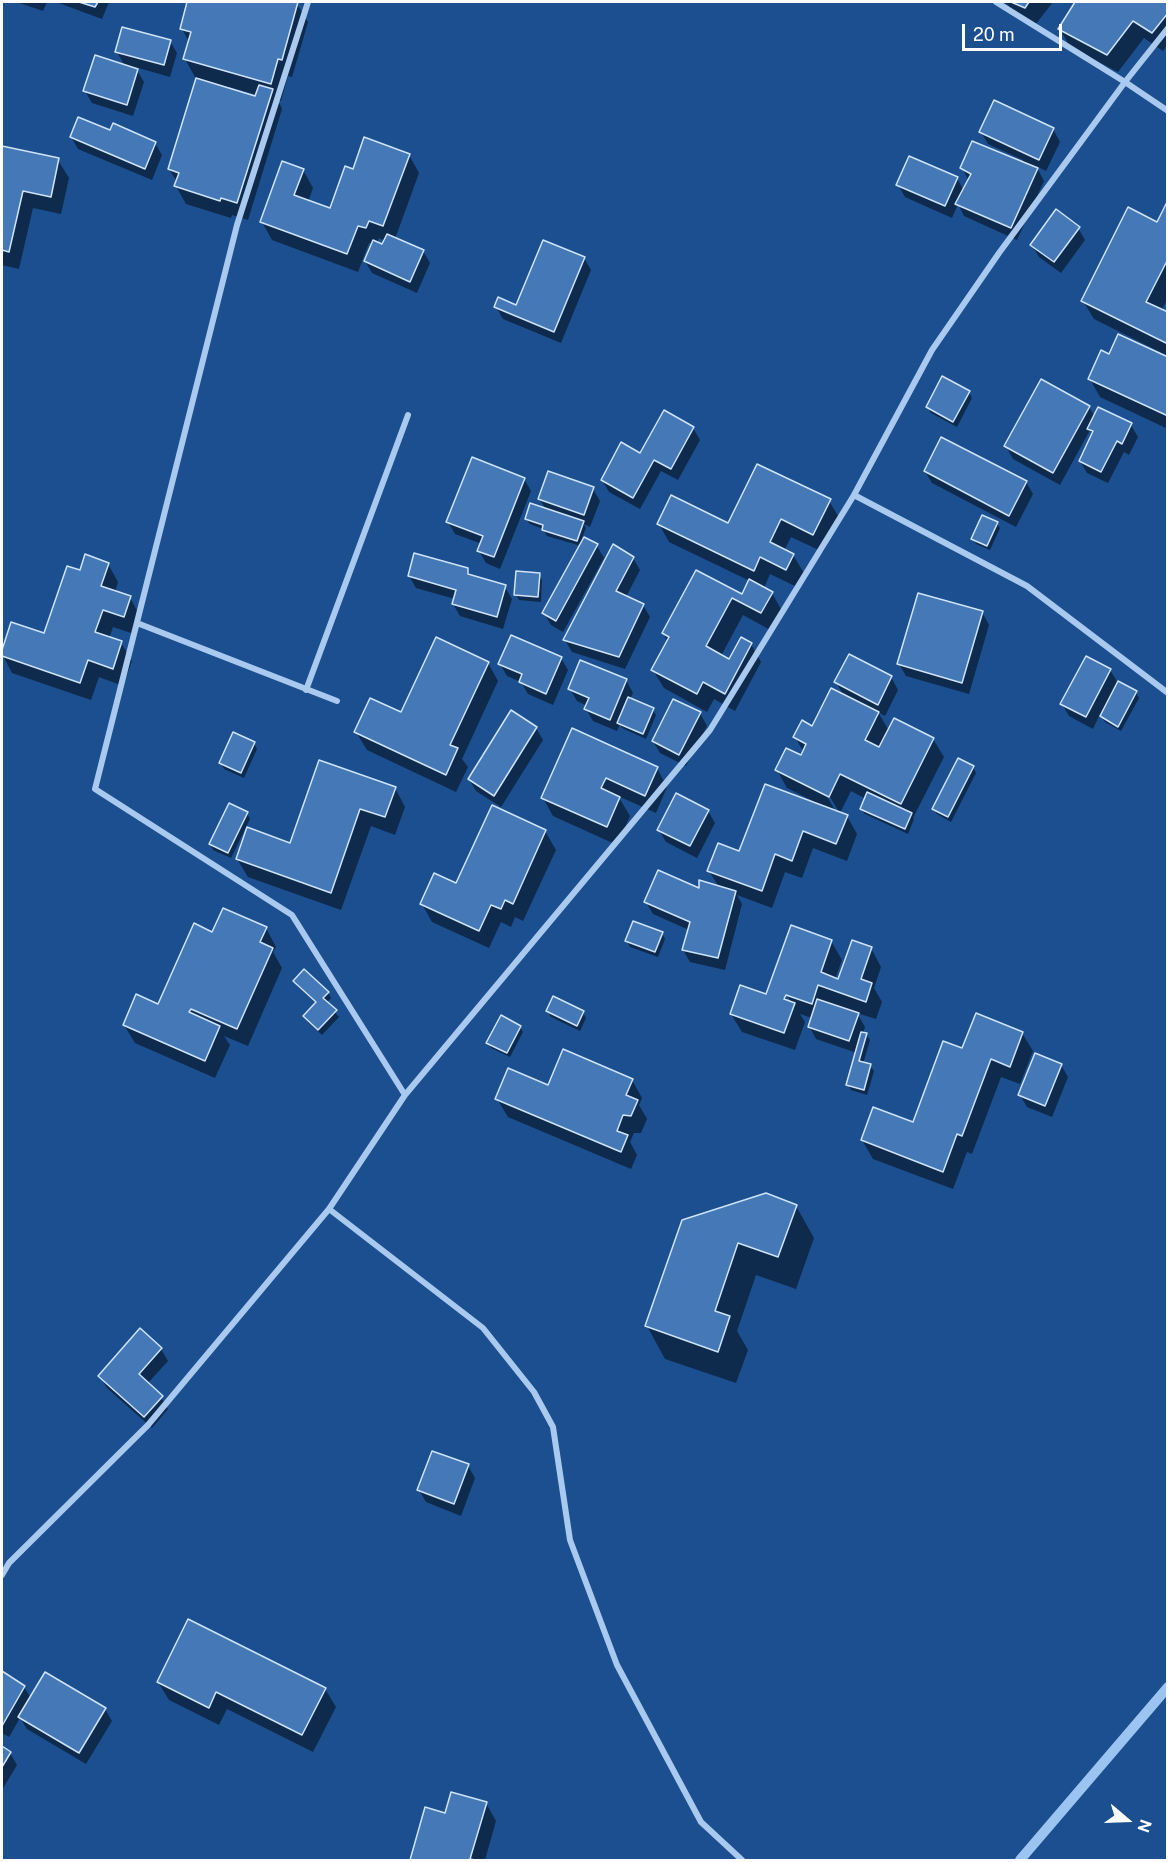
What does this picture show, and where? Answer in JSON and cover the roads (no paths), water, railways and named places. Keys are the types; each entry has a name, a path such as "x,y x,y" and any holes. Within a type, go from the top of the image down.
{"street":[{"path":"308,2 237,225 95,789 292,915 405,1095"},
{"path":"996,2 1125,82 1167,111"},
{"path":"2,1575 9,1563 148,1425 329,1209 405,1095 710,730 854,495 932,350 999,252 1167,28"},
{"path":"306,690 408,415"},
{"path":"854,495 1027,586 1167,693"},
{"path":"137,623 338,701"},
{"path":"329,1209 483,1328 534,1392 553,1427 570,1540 617,1665 702,1822 742,1860"}],"waterway":[{"path":"1020,1860 1168,1687"}]}
